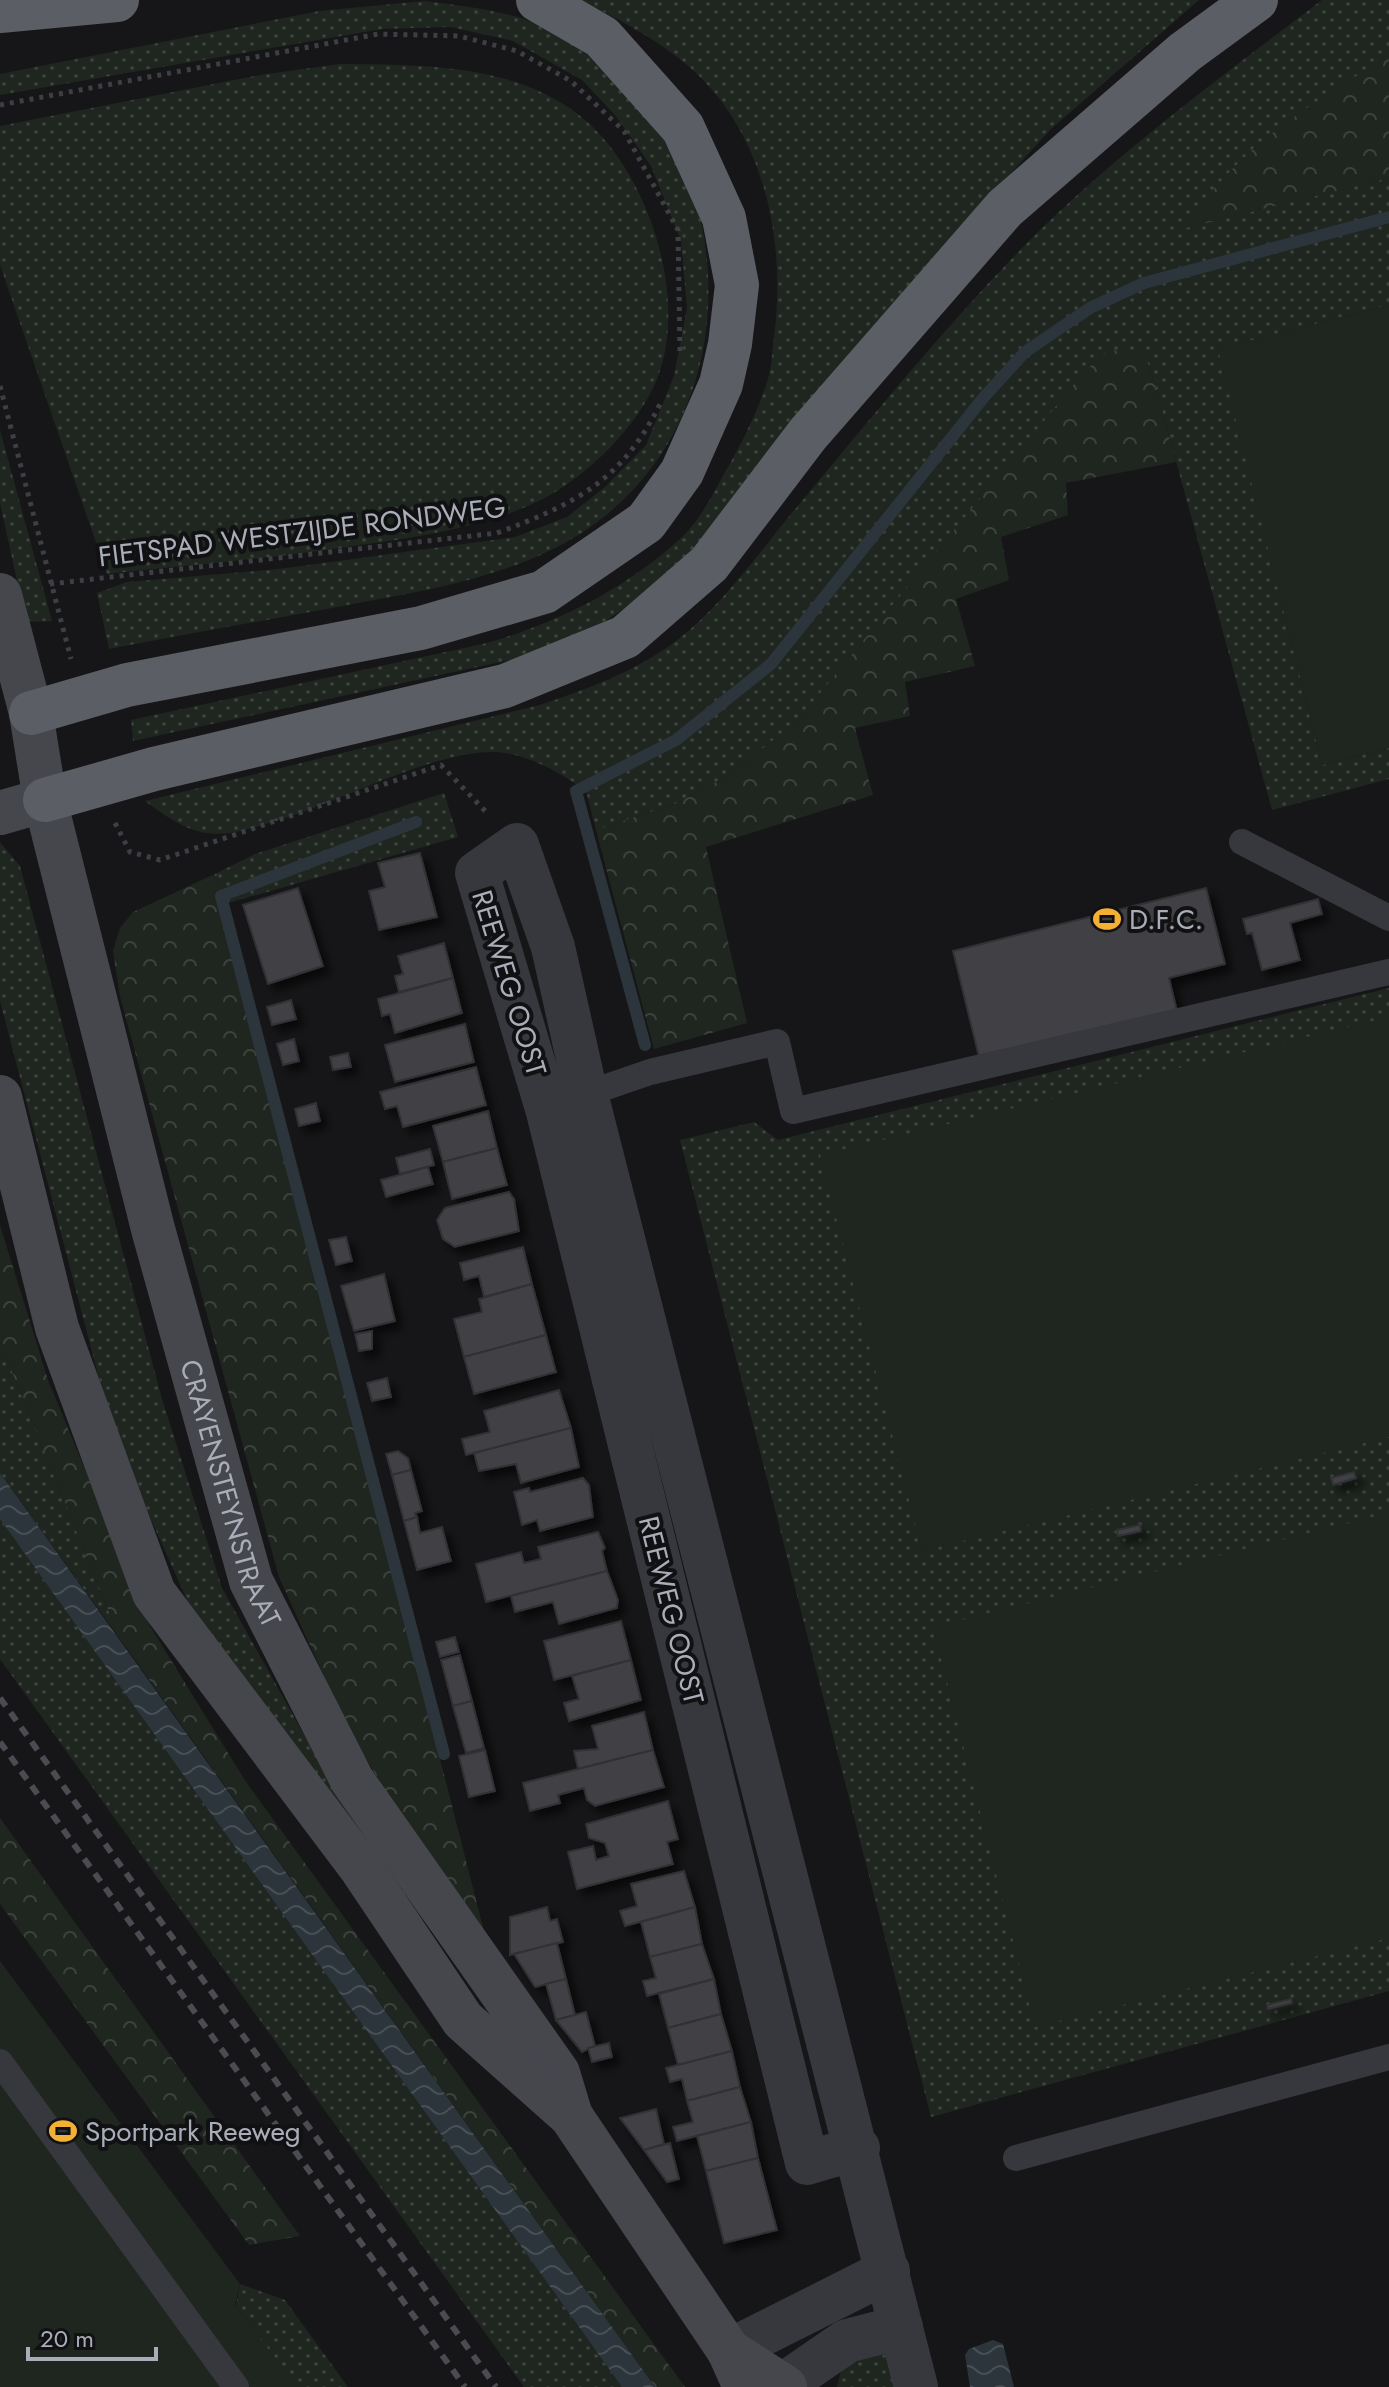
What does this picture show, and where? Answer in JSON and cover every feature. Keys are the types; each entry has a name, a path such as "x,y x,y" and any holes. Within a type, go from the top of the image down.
{"highway":[{"path":"0,9 30,0"},
{"path":"0,9 117,0"},
{"path":"15,717 127,685 421,628 544,592 646,522 682,472 721,384 730,344 737,285 724,218 683,128 602,37 538,0"},
{"path":"45,800 154,769 505,686 625,637 709,564 808,434 1005,208 1185,52 1256,0"}],"main road":[{"name":"CRAYENSTEYNSTRAAT","path":"0,595 15,717 45,800 153,1229 251,1581 352,1780 558,2073 571,2116"},
{"path":"0,813 45,800"},
{"name":"CRAYENSTEYNSTRAAT","path":"0,1097 57,1328 154,1593 361,1868 463,2020 571,2116 760,2378"}],"street":[{"name":"REEWEG OOST","path":"858,2148 807,2163 548,1112 477,873 517,845 553,947 586,1094 858,2148 916,2387"},
{"path":"760,2378 888,2271"},
{"path":"760,2378 847,2341 901,2327"}],"lane":[{"path":"1242,842 1389,918"},
{"path":"586,1094 650,1072 777,1042 793,1111 1389,972"},
{"path":"1016,2158 1389,2057"},
{"path":"0,2062 236,2387"}],"path":[{"path":"0,105 378,34 459,36 517,51 571,81 624,131 678,230 680,364"},
{"name":"FIETSPAD WESTZIJDE RONDWEG","path":"0,386 50,584 497,533 564,508 627,461 667,391"}],"green space":[{"path":"580,0 1199,0 1051,129 895,301 719,523 636,601 598,626 538,654 133,741 131,720 487,643 540,625 590,602 638,573 682,537 706,506 749,427 770,369 777,267 766,196 740,131 721,101 697,74 656,42"},
{"path":"1322,0 1389,0 1389,57 1254,148 1187,227 1389,178 1389,305 1219,349 1322,765 1389,748 1389,779 1272,810 1150,367 1102,354 798,720 733,773 675,804 596,830 586,791 544,766 497,752 444,759 295,815 234,832 215,834 190,828 145,801 540,705 610,679 660,652 693,627 725,595 910,372 1028,242 1134,146"},
{"path":"424,1 519,17 571,40 623,86 677,159 697,204 706,251 708,298 704,344 693,389 675,431 650,470 619,504 580,534 521,563 425,590 109,649 97,593 127,582 279,569 515,537 567,517 605,487 646,445 674,376 687,308 681,241 651,166 615,115 582,80 513,41 451,27 382,29 0,95 0,74 319,11"},
{"path":"1389,57 1389,178 1186,228 1226,175 1276,130"},
{"path":"340,64 433,67 495,76 553,98 579,115 603,138 625,167 642,200 656,236 665,273 668,311 666,346 657,379 624,432 592,464 541,500 498,517 452,530 383,542 107,574 0,265 0,126 260,75"},
{"path":"1389,305 1389,748 1322,765 1218,349"},
{"path":"1121,349 1141,351 1150,367 1176,462 1066,483 1068,515 1001,537 1009,580 956,599 975,666 905,682 910,716 855,728 873,795 706,847 747,1023 654,1049 596,830 675,804 733,773 798,720 1079,378 1102,354"},
{"path":"0,430 52,621 26,622 0,503"},
{"path":"444,793 458,837 218,906 217,873 255,854"},
{"path":"0,842 20,866 162,1399 222,1588 303,1733 432,1930 376,1867 235,1679 187,1600 136,1486 101,1386 0,1001"},
{"path":"217,873 218,906 248,1007 486,1939 429,1863 348,1729 279,1577 120,997 113,951 120,928 133,912"},
{"path":"1389,988 1389,1991 931,2117 680,1140 754,1122 778,1140"},
{"path":"1389,1017 1389,1437 922,1551 820,1155"},
{"path":"0,1225 48,1380 150,1626 246,1782 685,2387 655,2387 120,1639 0,1342"},
{"path":"0,1342 120,1639 0,1473"},
{"path":"1389,1513 1389,1938 1035,2027 933,1627"},
{"path":"0,1519 622,2387 524,2387 0,1659"},
{"path":"0,1818 300,2236 249,2245 0,1904"},
{"name":"Sportpark Reeweg","path":"0,1961 240,2284 235,2305 297,2387 0,2387"},
{"path":"240,2284 285,2300 348,2387 295,2387 236,2306"},
{"path":"881,2352 887,2356 902,2387 837,2387 842,2366"}],"water":[{"path":"0,1473 655,2387 622,2387 0,1519"},
{"path":"993,2340 1003,2344 1014,2387 970,2387 965,2355 969,2349"}],"building":[{"path":"420,853 437,917 379,930 369,891 385,887 378,863"},
{"path":"298,888 323,966 268,984 243,905"},
{"path":"1206,888 1225,964 1169,978 1178,1015 981,1065 953,951"},
{"path":"1318,899 1322,914 1290,923 1300,960 1262,970 1252,933 1247,934 1243,919"},
{"path":"444,943 453,978 399,992 395,976 403,974 398,956"},
{"path":"453,978 462,1013 395,1033 390,1014 382,1016 378,999"},
{"path":"291,1000 296,1019 272,1025 267,1007"},
{"path":"465,1024 474,1062 395,1082 385,1045"},
{"path":"294,1039 299,1061 283,1065 277,1044"},
{"path":"348,1053 351,1067 333,1070 330,1057"},
{"path":"476,1067 486,1105 403,1127 397,1106 385,1109 380,1092"},
{"path":"316,1103 320,1121 299,1126 295,1109"},
{"path":"488,1111 497,1148 443,1162 433,1126"},
{"path":"497,1148 507,1185 452,1199 443,1162"},
{"path":"430,1149 434,1165 400,1174 396,1158"},
{"path":"428,1167 433,1184 386,1197 381,1180"},
{"path":"509,1192 514,1199 519,1231 455,1247 443,1239 437,1220 445,1208"},
{"path":"346,1237 352,1261 336,1265 329,1240"},
{"path":"523,1247 532,1284 484,1297 479,1276 464,1280 460,1263"},
{"path":"384,1274 395,1321 354,1331 341,1286"},
{"path":"532,1284 546,1335 464,1357 454,1319 482,1312 479,1299"},
{"path":"372,1331 372,1349 359,1351 355,1334"},
{"path":"546,1335 556,1372 474,1394 464,1357"},
{"path":"387,1378 391,1397 372,1401 367,1383"},
{"path":"559,1390 571,1428 466,1455 462,1439 490,1432 484,1411"},
{"path":"571,1428 579,1467 521,1483 516,1464 479,1471 474,1453"},
{"path":"398,1451 408,1458 411,1470 392,1475 386,1454"},
{"path":"411,1470 422,1511 415,1513 417,1517 404,1521 392,1475"},
{"path":"1354,1472 1356,1478 1333,1485 1331,1478"},
{"path":"583,1478 589,1485 593,1517 540,1531 537,1520 522,1525 514,1492 529,1488 530,1492"},
{"path":"417,1517 420,1533 442,1527 451,1561 417,1570 404,1521"},
{"path":"1140,1525 1141,1531 1118,1536 1117,1530"},
{"path":"598,1532 605,1548 602,1551 607,1571 486,1602 476,1564 521,1552 524,1563 541,1559 538,1547"},
{"path":"607,1571 618,1600 617,1608 559,1624 553,1602 515,1612 511,1596"},
{"path":"621,1621 631,1660 554,1680 544,1641"},
{"path":"455,1637 459,1652 440,1657 436,1642"},
{"path":"460,1655 472,1701 453,1706 441,1660"},
{"path":"631,1660 641,1700 569,1721 564,1703 579,1699 572,1676"},
{"path":"472,1701 484,1748 466,1753 453,1706"},
{"path":"644,1712 653,1750 578,1769 574,1751 598,1749 592,1726"},
{"path":"485,1750 495,1791 469,1797 459,1756"},
{"path":"653,1750 664,1787 595,1806 587,1800 584,1788 558,1795 560,1803 530,1811 523,1783"},
{"path":"668,1801 678,1839 667,1842 673,1864 577,1889 568,1852 593,1846 596,1860 609,1856 605,1843 589,1838 586,1824"},
{"path":"684,1871 695,1907 625,1926 620,1911 637,1906 631,1884"},
{"path":"547,1907 550,1921 557,1919 563,1942 510,1955 510,1917"},
{"path":"695,1907 702,1944 650,1957 641,1922"},
{"path":"557,1943 566,1979 535,1987 514,1954"},
{"path":"702,1944 714,1979 647,1996 643,1981 656,1978 650,1957"},
{"path":"566,1979 575,2015 556,2020 546,1984"},
{"path":"714,1979 721,2014 668,2028 659,1994"},
{"path":"1291,1999 1292,2003 1268,2009 1267,2005"},
{"path":"586,2012 595,2046 582,2052 556,2020"},
{"path":"721,2014 732,2051 678,2065 668,2028"},
{"path":"609,2043 612,2057 592,2062 588,2048"},
{"path":"732,2051 740,2087 687,2101 682,2079 670,2082 666,2068"},
{"path":"740,2087 751,2122 677,2141 673,2127 693,2122 687,2101"},
{"path":"656,2109 664,2144 644,2150 620,2118"},
{"path":"751,2122 758,2158 706,2171 697,2136"},
{"path":"670,2143 679,2179 667,2182 644,2150"},
{"path":"758,2158 777,2230 724,2243 706,2171"}],"waterway":[{"path":"645,1045 576,791 676,740 771,664 984,397 1025,352 1090,308 1144,283 1389,217"},
{"path":"416,822 221,896 444,1754"}],"railway":[{"path":"0,1698 496,2387"},
{"path":"0,1742 465,2387"}],"place":[{"name":"D.F.C.","path":"1107,919"},
{"name":"Sportpark Reeweg","path":"63,2131"}]}
